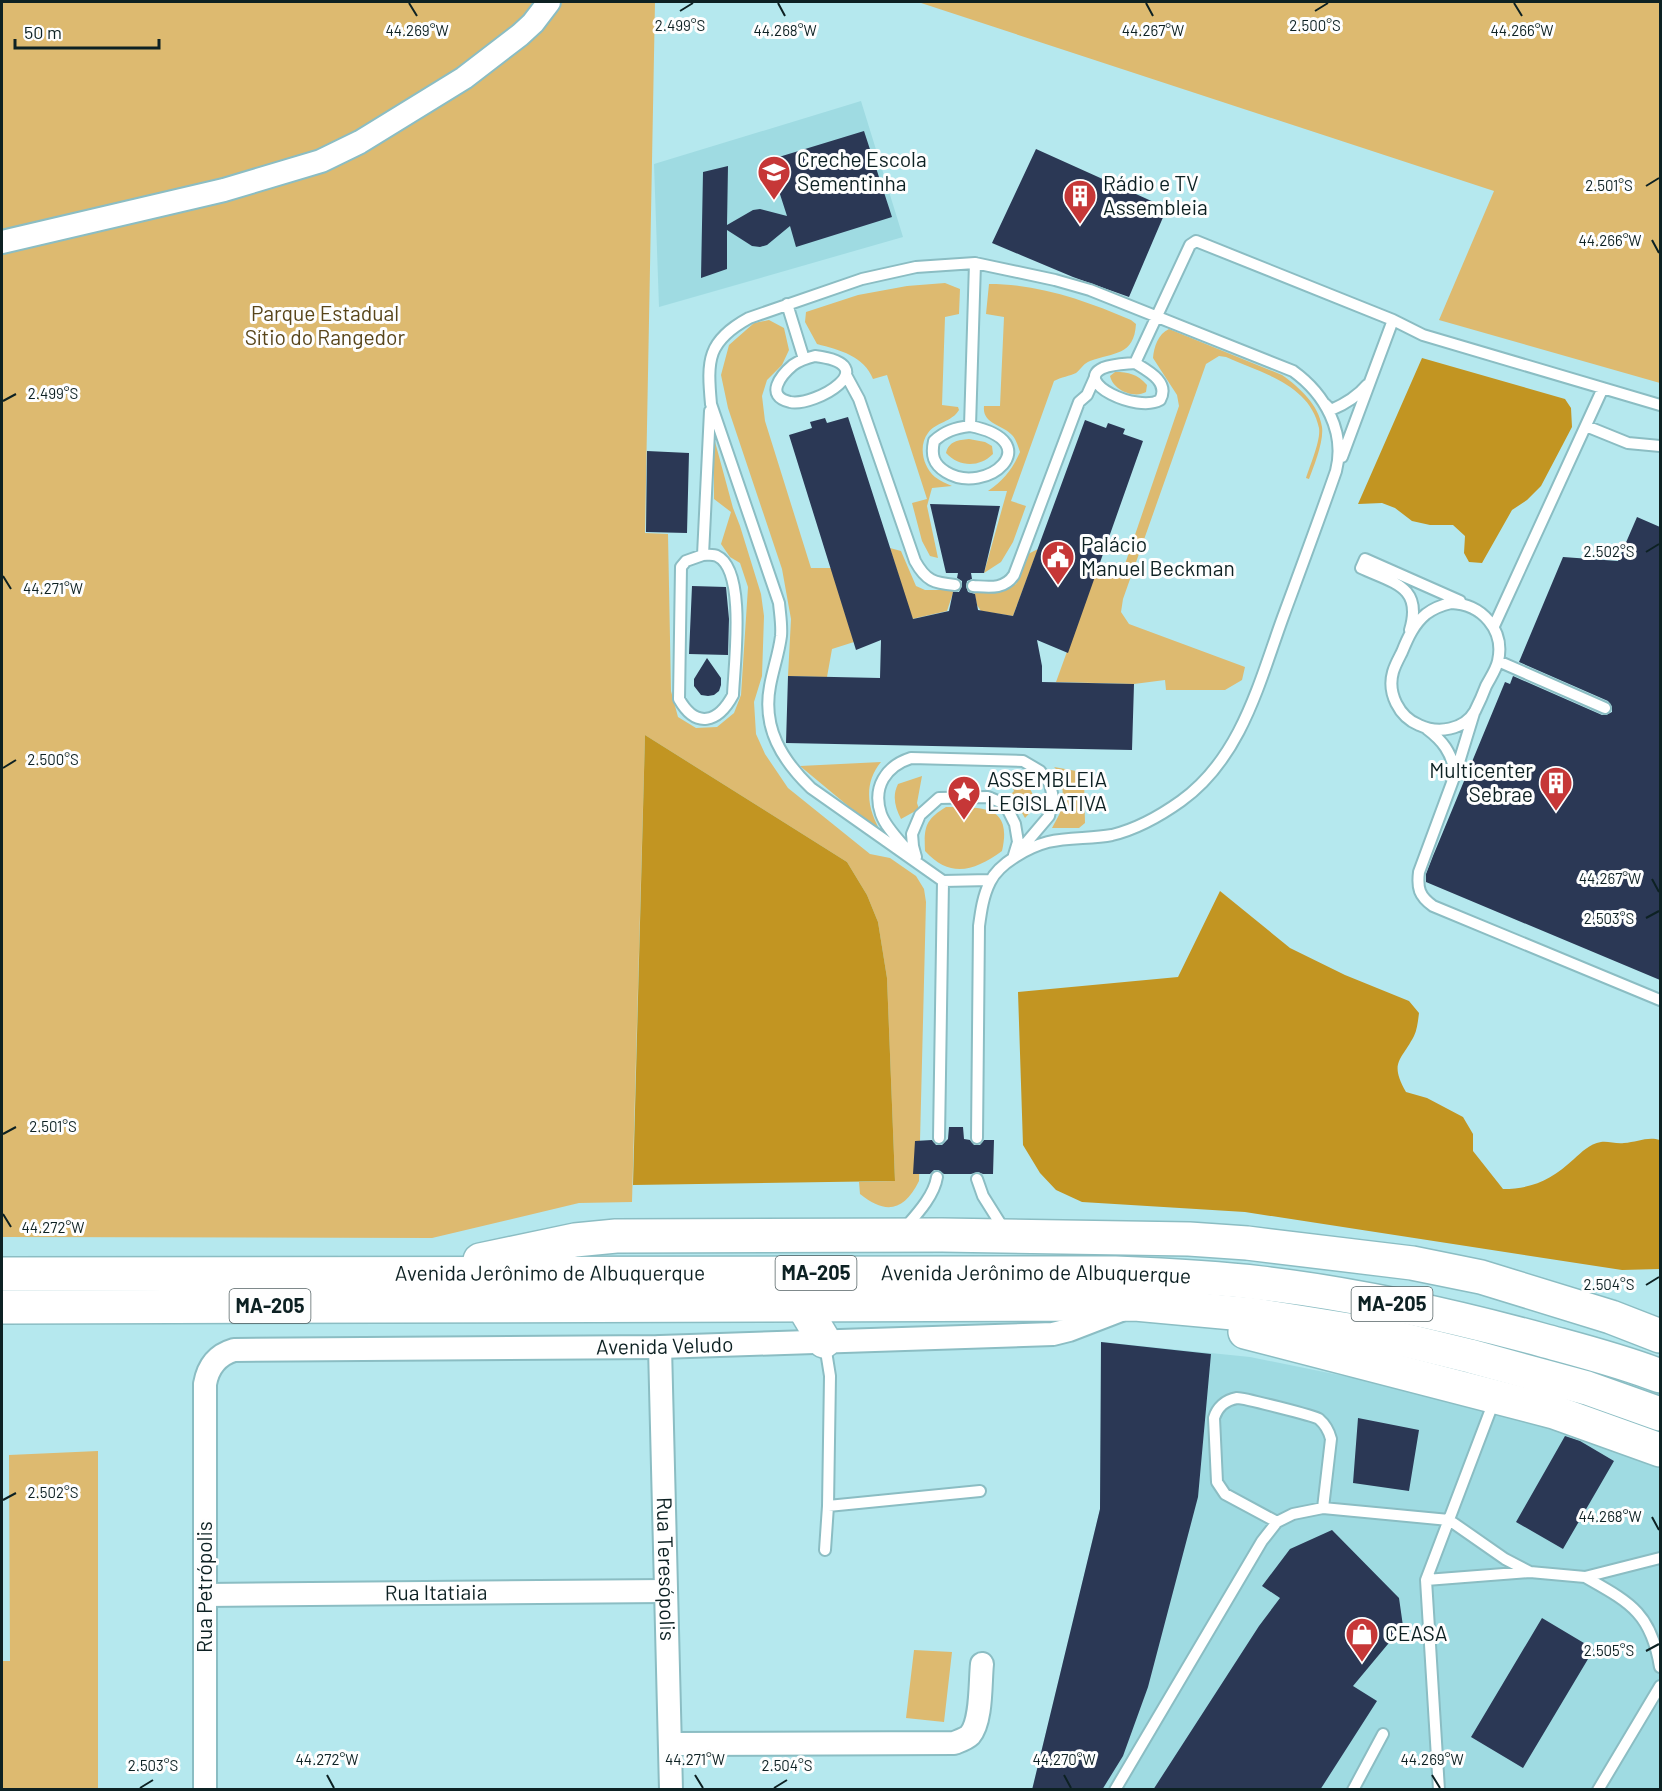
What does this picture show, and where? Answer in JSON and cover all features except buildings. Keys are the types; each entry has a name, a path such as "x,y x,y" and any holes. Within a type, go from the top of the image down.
{"main road":[{"path":"414,1274 540,1247 606,1236 899,1235 1189,1239 1247,1243 1412,1263 1481,1277 1611,1317 1659,1335"},
{"path":"538,1305 521,1291 517,1273 525,1258 540,1247"},
{"name":"Avenida Jerônimo de Albuquerque","path":"2,1274 1115,1274 1192,1276 1273,1285 1413,1308 1518,1334 1660,1376"},
{"path":"802,1304 824,1341"},
{"name":"Avenida Jerônimo de Albuquerque","path":"2,1307 1135,1304 1255,1315 1392,1337 1587,1388 1660,1414"},
{"name":"Avenida Jerônimo de Albuquerque","path":"1135,1304 1496,1396 1581,1421 1660,1450"}],"street":[{"path":"2,242 224,190 321,160 360,142 464,78 520,35 533,23 549,2"},
{"name":"Avenida Veludo","path":"205,1384 207,1374 215,1361 226,1352 234,1350 660,1347 1053,1334 1135,1304"},
{"name":"Rua Teresópolis","path":"660,1347 671,1790"},
{"name":"Rua Petrópolis","path":"205,1384 205,1790"},
{"name":"Rua Itatiaia","path":"205,1595 666,1591"},
{"path":"670,1744 954,1743 971,1734 977,1723 982,1664"}],"lane":[{"path":"1135,363 1190,245 1196,242 1393,320 1424,335 1660,405"},
{"path":"970,426 975,263"},
{"path":"703,555 711,404 708,374 711,354 720,340 733,327 749,318 862,279 916,267 975,263 1055,280 1090,291 1293,371 1308,382 1331,410 1344,405 1359,394 1371,380"},
{"path":"787,304 804,359"},
{"path":"1013,858 1031,848 1049,842 1112,835 1137,827 1180,802 1198,787 1216,768 1233,744 1252,701 1393,320"},
{"path":"846,375 841,384 817,397 793,403 781,399 777,394 776,387 780,379 793,365 804,359 814,356 828,358 841,364 859,399 920,571 936,583 955,585"},
{"path":"974,586 1001,587 1010,582 1014,576 1079,402 1087,395 1097,372 1104,368 1135,363 1160,382 1162,395 1160,400 1154,403 1138,404 1103,391 1095,377"},
{"path":"1494,626 1603,388"},
{"path":"1322,401 1337,431 1339,459 1336,471"},
{"path":"711,404 779,603 782,633 767,710 771,731 786,759 811,788 943,881 990,880"},
{"path":"970,426 990,430 1007,445 1006,461 996,471 979,478 965,478 950,474 938,466 933,458 934,441 942,434 954,428 970,426"},
{"path":"1586,426 1628,443 1660,446"},
{"path":"703,555 716,555 724,561 734,579 737,596 733,695 725,710 714,718 704,719 692,715 679,699 681,567 686,561 703,555"},
{"path":"1407,639 1414,615 1410,596 1401,585 1361,568 1365,559 1476,609 1494,626 1497,636 1498,661 1474,713 1456,772 1419,872 1418,886 1421,896 1433,906 1660,1000"},
{"path":"1456,772 1451,755 1445,746 1427,729 1410,721 1402,713 1392,690 1393,671 1416,624 1427,613 1440,606 1464,603"},
{"path":"1498,661 1605,708"},
{"path":"1427,729 1452,729 1464,723 1474,713"},
{"path":"918,863 890,830 881,814 880,784 887,771 900,762 911,758 1023,760 1040,771 1050,784 1053,798 1049,816 1013,858 990,880 981,907 977,1138"},
{"path":"918,863 912,834 920,814 939,798 988,797 1005,804 1015,824 1018,842 1013,858"},
{"path":"939,1137 943,881"},
{"path":"899,1235 918,1213 934,1188 937,1177"},
{"path":"977,1179 983,1196 1009,1236"},
{"path":"824,1341 830,1369 825,1550"},
{"path":"1440,1790 1426,1581 1496,1396"},
{"path":"1277,1522 1225,1494 1217,1482 1214,1418 1217,1409 1238,1398 1318,1417 1328,1428 1330,1439 1323,1508"},
{"path":"828,1506 980,1491"},
{"path":"1115,1790 1262,1541 1277,1522 1293,1514 1323,1508 1449,1520 1505,1559 1530,1572"},
{"path":"1426,1581 1530,1572 1585,1576 1660,1558"},
{"path":"1585,1576 1628,1601 1635,1608 1650,1631 1660,1666"},
{"path":"1598,1790 1660,1686"},
{"path":"1353,1790 1383,1734"}],"shaded area":[{"name":"Creche Escola Sementinha","path":"861,101 903,237 659,307 654,164"},
{"path":"1422,358 1565,399 1571,408 1572,427 1541,486 1527,500 1512,510 1482,563 1469,562 1464,553 1465,536 1453,525 1430,525 1412,521 1395,508 1382,503 1358,504"},
{"path":"645,735 847,862 867,895 878,922 887,978 895,1181 633,1185"},
{"path":"1220,891 1290,948 1345,975 1409,1001 1419,1013 1415,1034 1401,1057 1398,1068 1398,1074 1406,1092 1427,1098 1463,1117 1473,1134 1473,1151 1503,1189 1514,1189 1542,1182 1597,1143 1660,1140 1660,1269 1622,1270 1245,1212 1082,1202 1056,1190 1040,1173 1023,1145 1018,992 1178,977"},
{"name":"CEASA","path":"1102,1342 1250,1357 1521,1412 1660,1463 1660,1789 1032,1790 1100,1509"}],"green space":[{"name":"Parque Estadual Sítio do Rangedor","path":"2,2 655,2 645,533 668,534 671,691 678,717 696,728 717,727 734,713 741,695 748,587 740,563 730,557 721,544 731,512 714,499 714,438 733,508 761,594 764,616 762,676 754,702 756,734 765,754 788,788 870,854 890,858 916,876 924,889 926,902 919,1181 901,1204 886,1207 869,1201 860,1194 859,1182 895,1181 887,978 878,922 867,895 847,862 645,735 632,1202 579,1203 432,1238 2,1237"},
{"path":"918,2 1660,2 1660,383 1439,320 1494,191"},
{"path":"945,283 960,289 959,314 945,317 942,405 958,407 959,410 952,417 931,429 923,444 923,456 927,468 939,480 952,486 932,488 927,506 938,558 930,556 922,541 912,503 927,499 887,375 873,379 869,371 857,359 817,344 805,322 806,312 858,295 907,286"},
{"path":"989,284 1044,290 1079,300 1136,324 1131,342 1127,347 1115,354 1088,362 1076,373 1054,381 1011,501 1026,506 1013,542 1001,562 984,573 1007,491 988,491 1007,474 1020,452 1012,435 989,420 984,412 984,406 1000,406 1004,317 986,314"},
{"path":"769,320 784,328 789,350 782,365 767,380 762,396 765,421 811,568 831,568 854,642 832,649 827,677 788,676 791,619 782,569 728,408 721,375 729,345 754,323"},
{"path":"1169,329 1282,375 1295,385 1313,404 1320,419 1322,433 1316,461 1309,479 1306,478 1317,446 1319,428 1314,413 1295,390 1268,375 1226,357 1219,356 1206,364 1123,599 1121,612 1129,624 1245,667 1242,680 1225,690 1166,690 1165,680 1134,684 1056,682 1098,566 1117,570 1124,567 1179,406 1177,395 1153,358 1157,341"},
{"path":"1115,372 1129,373 1140,378 1147,385 1146,392 1130,394 1120,389 1110,376"},
{"path":"969,439 992,446 993,454 982,462 969,464 957,461 946,453 952,444"},
{"path":"890,548 901,551 916,586 925,590 954,590 947,611 912,619"},
{"path":"1038,549 1013,616 981,611 974,591 1002,591 1016,584 1028,554"},
{"path":"881,762 871,780 869,798 874,817 883,835 800,766"},
{"path":"1054,767 1082,772 1085,823 1079,828 1052,828 1061,810 1063,799 1060,775"},
{"path":"922,776 917,803 919,809 901,819 895,802 898,784"},
{"path":"1009,779 1016,779 1027,786 1033,796 1033,807 1025,818 1011,794 1014,791"},
{"path":"946,807 982,809 998,816 1003,824 1002,851 982,863 963,869 953,869 935,860 925,851 927,825"},
{"path":"98,1451 98,1789 2,1789 2,1661 10,1661 9,1455"},
{"path":"914,1650 952,1652 944,1722 906,1718"}],"place":[{"name":"Creche Escola Sementinha","path":"774,201"},
{"name":"Rádio e TV Assembleia","path":"1080,225"},
{"name":"Palácio Manuel Beckman","path":"1058,586"},
{"name":"Multicenter Sebrae","path":"1556,812"},
{"name":"ASSEMBLEIA LEGISLATIVA","path":"964,821"},
{"name":"CEASA","path":"1362,1663"}]}
